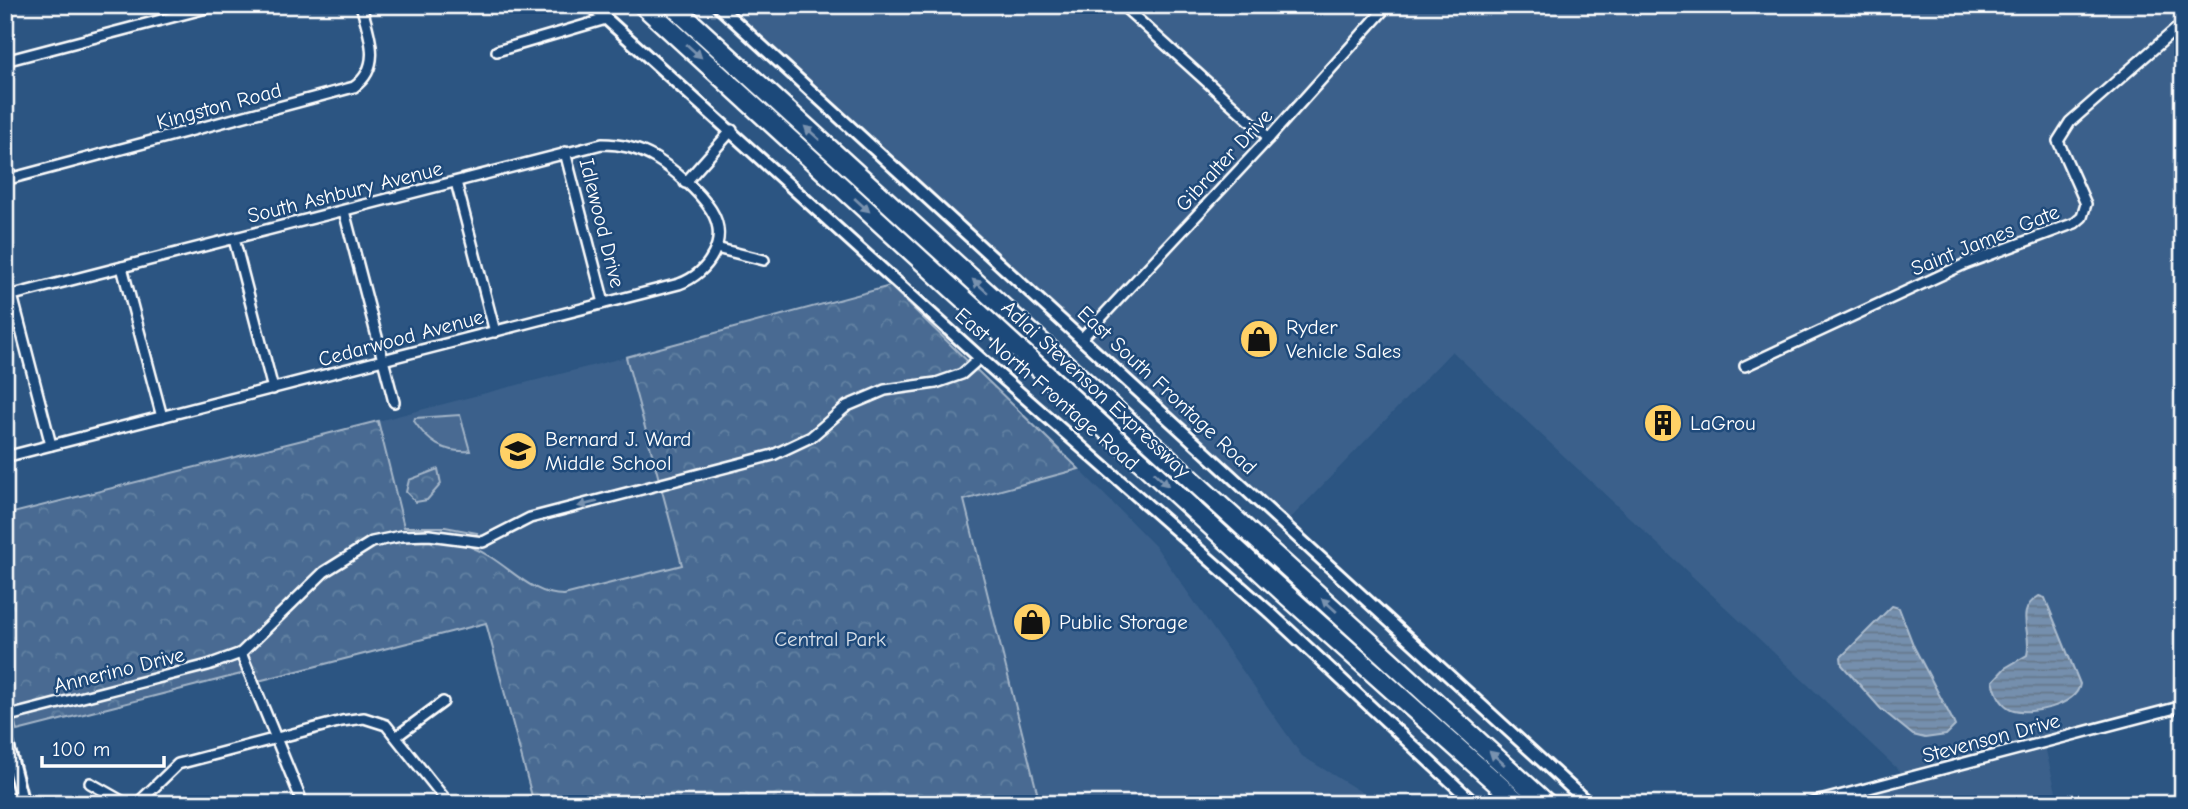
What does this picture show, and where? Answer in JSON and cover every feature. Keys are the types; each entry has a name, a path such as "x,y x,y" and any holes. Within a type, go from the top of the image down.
{"highway":[{"name":"Adlai Stevenson Expressway","path":"643,5 1520,804"},
{"name":"Adlai Stevenson Expressway","path":"672,5 1548,804"},
{"path":"1376,674 1456,761 1502,804"}],"street":[{"path":"5,61 218,5"},
{"name":"Kingston Road","path":"5,180 354,87 367,75 373,53 361,5"},
{"name":"East North Frontage Road","path":"592,5 980,358 1267,610 1475,804"},
{"name":"East South Frontage Road","path":"717,5 1083,337 1316,555 1589,804"},
{"path":"1122,5 1269,138"},
{"name":"Gibralter Drive","path":"1083,337 1269,138 1388,5"},
{"path":"497,51 606,19"},
{"name":"Saint James Gate","path":"1745,366 1965,264 2074,223 2082,216 2086,204 2058,141 2070,122 2183,23"},
{"path":"732,130 685,183 711,211 718,234 716,248 764,260"},
{"name":"South Ashbury Avenue","path":"9,296 602,144 631,147 654,157 685,183"},
{"name":"Idlewood Drive","path":"565,152 604,303"},
{"path":"456,182 495,332"},
{"path":"344,211 394,402"},
{"path":"234,239 273,389"},
{"name":"Cedarwood Avenue","path":"5,457 691,280 708,265 716,248"},
{"path":"122,267 162,417"},
{"path":"9,296 51,445"},
{"path":"303,804 241,653 324,572 372,542 401,536 429,535 483,542 530,519 773,456 811,437 847,407 886,390 936,383 962,374 980,358"},
{"name":"Annerino Drive","path":"5,717 208,666 241,653"},
{"path":"397,736 443,702"},
{"name":"Stevenson Drive","path":"1808,804 2183,706"},
{"path":"137,804 178,764 364,718 386,726 397,736 427,779 449,804"},
{"path":"5,734 23,804"},
{"path":"90,783 127,804"}],"shaded area":[{"path":"704,5 2183,5 2183,17 2051,138 2081,205 2076,216 1964,260 1803,333 1808,342 1967,270 2077,228 2090,216 2092,202 2064,141 2070,130 2183,30 2183,700 1902,773 1452,351 1287,522 1095,343 1084,352"},
{"name":"Bernard J. Ward Middle School","path":"626,357 683,565 564,595 549,595 535,590 491,555 471,547 477,533 404,527 378,421"},
{"path":"1079,469 1156,547 1302,756 1381,804 1040,804 964,500"},
{"path":"2039,596 2045,598 2080,684 2077,692 2062,703 2040,710 2019,711 2011,709 2001,701 1993,681 2005,668 2027,655 2025,615 2031,602"},
{"path":"1892,606 1899,608 1914,647 1955,726 1946,735 1925,738 1913,735 1881,709 1842,665 1841,657"},
{"path":"2045,747 2059,804 1828,804"}],"green space":[{"name":"Central Park","path":"890,286 1079,469 964,500 1040,804 534,804 486,623 258,681 253,671 17,731 5,682 5,515 378,421 404,527 445,527 477,533 471,547 539,589 564,595 682,565 626,357"},
{"path":"460,415 470,451 452,450 437,445 414,421 415,418"},
{"path":"438,469 441,484 427,500 416,502 406,492 409,480"}],"place":[{"name":"Ryder Vehicle Sales","path":"1259,339"},
{"name":"LaGrou","path":"1663,423"},
{"name":"Bernard J. Ward Middle School","path":"518,451"},
{"name":"Public Storage","path":"1032,622"}]}
